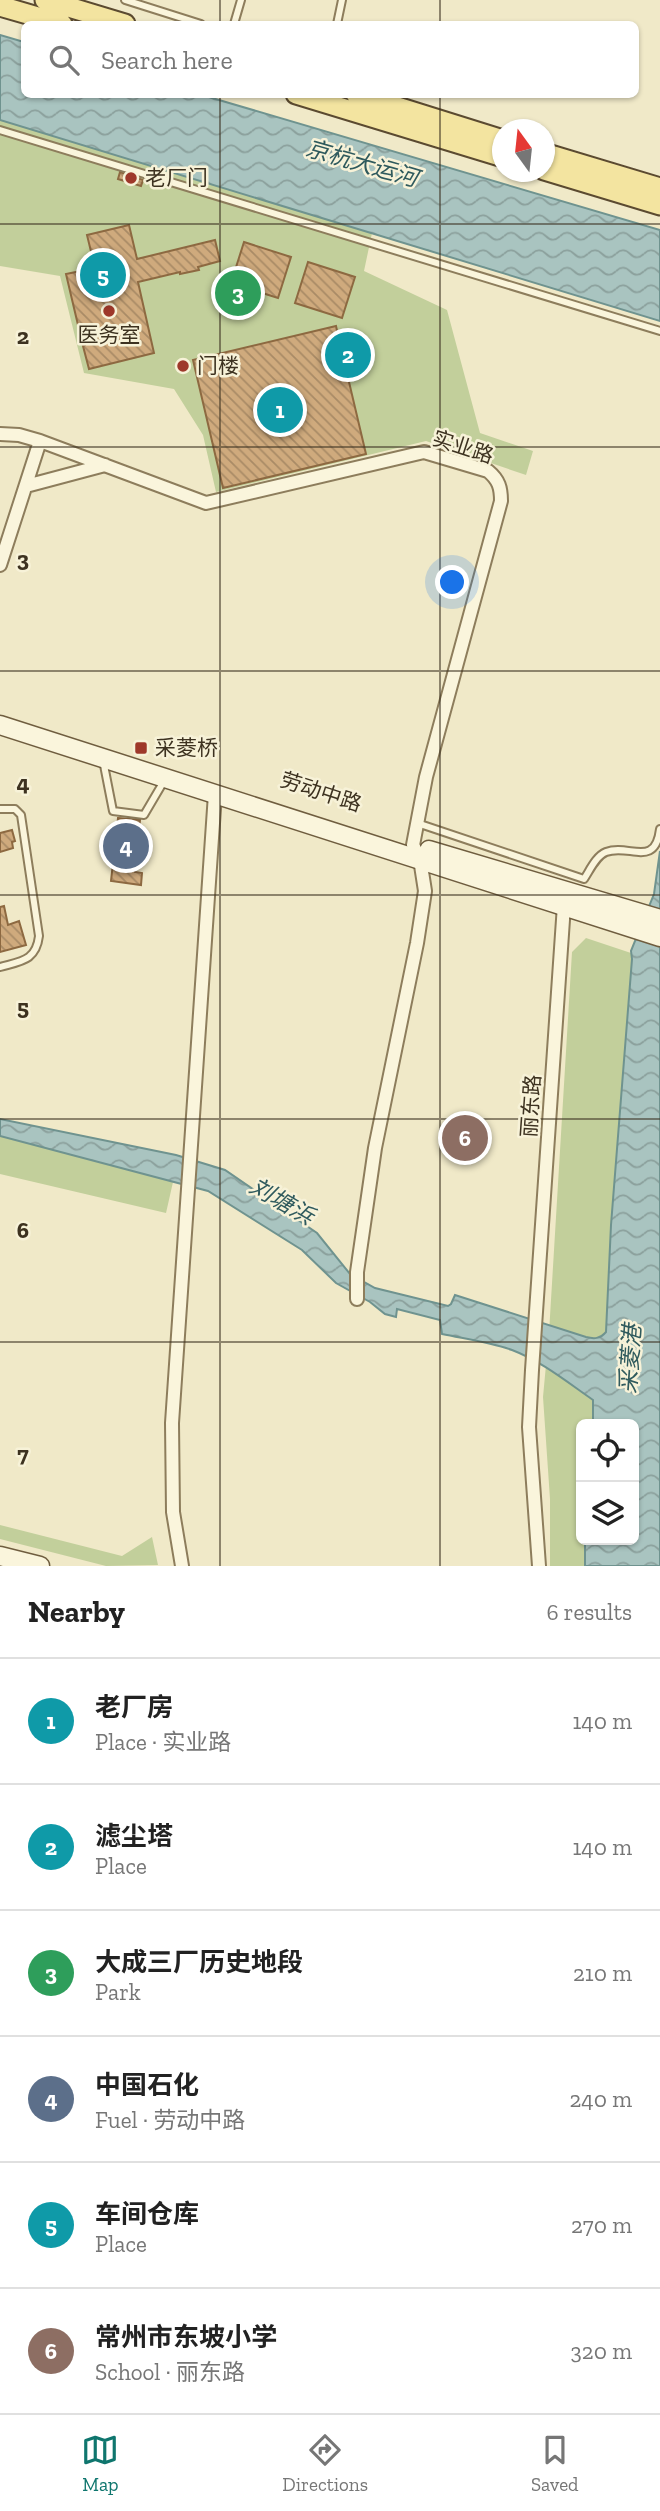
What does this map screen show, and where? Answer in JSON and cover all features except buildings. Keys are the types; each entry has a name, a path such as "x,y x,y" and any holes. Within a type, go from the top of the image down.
{"main road":[{"path":"45,0 70,11"},
{"path":"0,6 70,11 112,21"},
{"path":"309,98 492,154"},
{"path":"369,98 492,137"},
{"path":"555,156 660,188"},
{"path":"555,173 660,205"},
{"name":"劳动中路","path":"0,714 416,852 564,905 625,916"},
{"name":"劳动中路","path":"0,725 215,794 625,916"},
{"path":"625,916 660,919"},
{"path":"625,916 660,937"},
{"path":"0,1556 40,1566"}],"street":[{"name":"实业路","path":"0,434 19,435 40,441 206,503 424,452 488,471 497,478 501,501 426,777 417,823 416,852 425,891 375,1148 357,1272 357,1300"},
{"path":"0,565 40,441"},
{"path":"26,486 105,465"},
{"path":"182,1566 173,1512 172,1423 215,794"},
{"name":"丽东路","path":"539,1566 530,1427 532,1370 564,905"}],"lane":[{"path":"125,0 192,21"},
{"path":"234,21 241,0"},
{"path":"338,21 342,0"},
{"path":"0,130 660,331"},
{"path":"102,758 113,811 144,815 166,778"},
{"path":"0,809 15,809 21,815 39,936 38,947 32,956 0,967"},
{"path":"417,823 584,879 600,856 608,850 640,853 652,849 658,842 660,829"}],"green space":[{"path":"0,120 372,233 364,271 447,310 480,433 533,451 526,475 426,441 216,492 203,435 174,389 84,373 60,276 0,266"},
{"path":"586,938 649,959 610,1419 576,1419 576,1545 601,1545 599,1566 550,1566 550,1499 543,1397 572,952"},
{"path":"0,1136 173,1182 166,1213 0,1174"},
{"path":"0,1525 122,1556 152,1537 158,1565 106,1566 0,1539"}],"water":[{"name":"京杭大运河","path":"0,35 21,41 21,98 212,98 660,230 660,321 0,120"},
{"name":"采菱港","path":"660,851 660,1566 585,1566 585,1545 639,1545 639,1419 593,1419 593,1400 533,1360 495,1345 442,1334 440,1320 397,1309 396,1317 385,1314 370,1302 336,1283 302,1250 208,1191 0,1136 0,1119 176,1155 225,1170 317,1233 350,1274 375,1288 448,1306 455,1295 586,1337 599,1337 606,1332 631,951 654,894"}],"place":[{"name":"老厂门","path":"131,178"},
{"name":"车间仓库","path":"103,275"},
{"name":"大成三厂历史地段","path":"238,293"},
{"name":"医务室","path":"109,311"},
{"name":"滤尘塔","path":"348,355"},
{"name":"门楼","path":"183,366"},
{"name":"老厂房","path":"280,410"},
{"name":"采菱桥","path":"141,748"},
{"name":"中国石化","path":"126,846"},
{"name":"常州市东坡小学","path":"465,1138"}],"water label":[{"name":"刘塘浜","path":"282,1201"}]}
